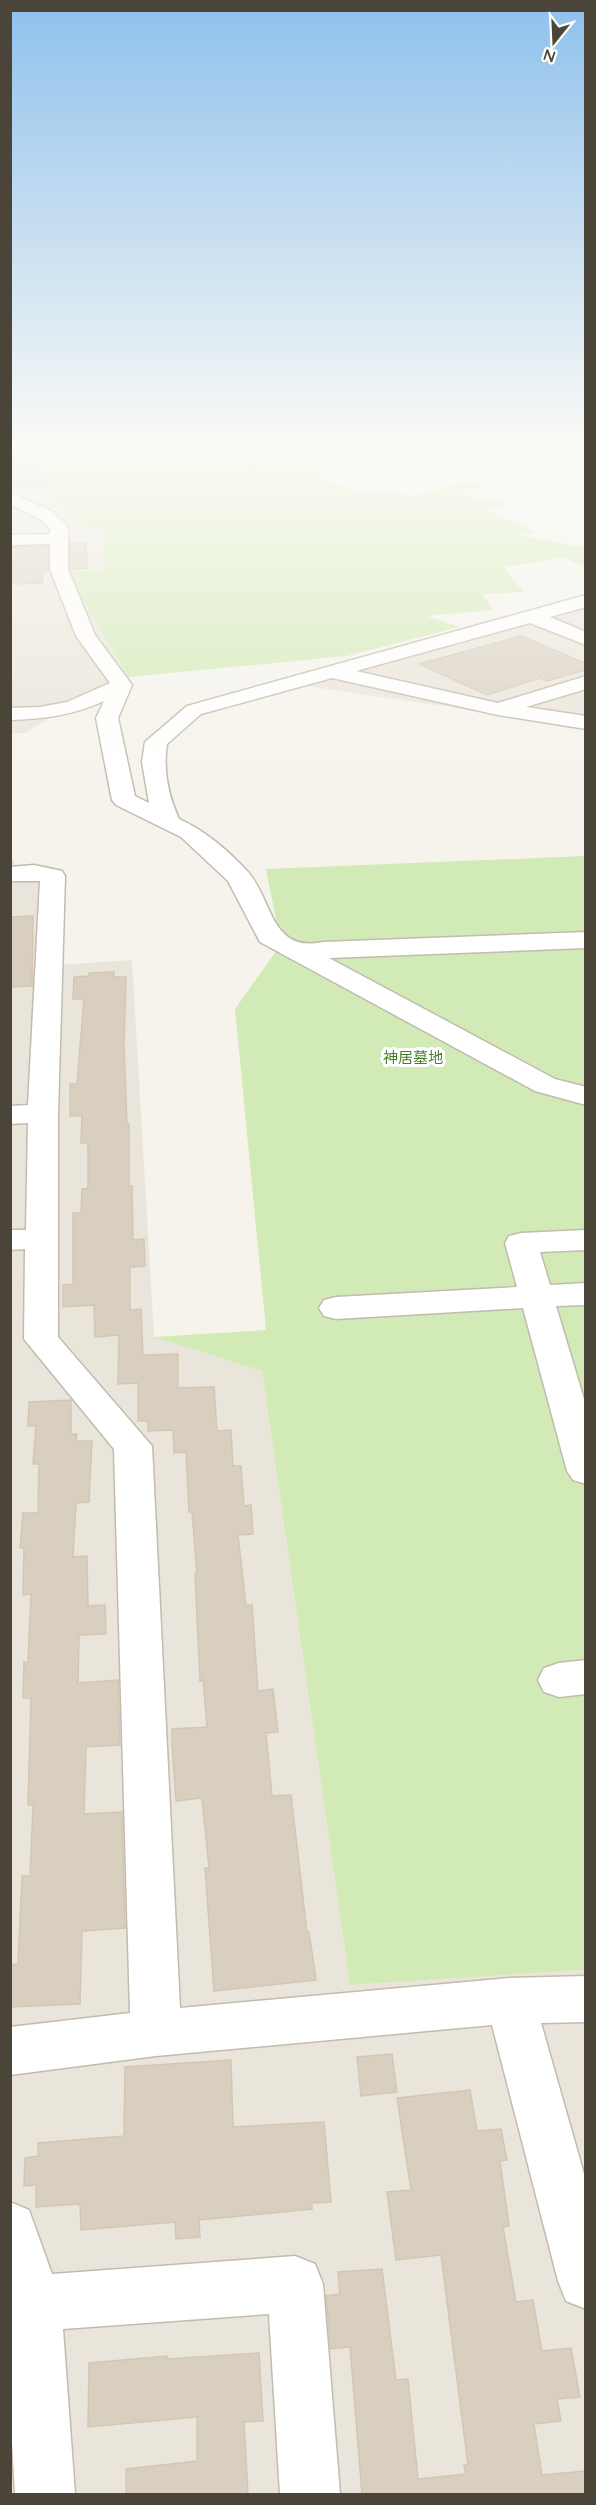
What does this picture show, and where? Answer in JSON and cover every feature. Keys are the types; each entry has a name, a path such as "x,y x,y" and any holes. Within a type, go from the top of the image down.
{"street":[{"path":"59,563 59,569 86,636 122,685"},
{"path":"169,823 160,803 153,762 156,742 172,726 194,710 585,601"},
{"path":"531,616 585,639"},
{"path":"334,672 498,709 585,723"},
{"path":"498,709 585,682"},
{"path":"10,714 40,713 73,707 122,685"},
{"path":"122,685 107,718 124,800 189,832 239,877 269,936 544,1085 585,1096"},
{"path":"10,874 34,872 53,876 44,1113 26,1240 41,1339 133,1446 156,2033"},
{"path":"303,954 323,950 585,940"},
{"path":"10,1115 44,1113"},
{"path":"585,1240 521,1243 585,1471"},
{"path":"336,1308 585,1294"},
{"path":"10,2051 156,2033 510,2001 585,1999"},
{"path":"510,2001 585,2281"},
{"path":"10,2229 33,2303 45,2494"},
{"path":"33,2303 295,2284 310,2494"}],"shaded area":[{"path":"10,563 104,563 104,570 66,573 128,677 101,687 25,733 11,733"},
{"path":"585,599 585,727 306,686"},
{"path":"10,851 15,865 60,873 59,965 132,960 154,1337 262,1371 350,1985 585,1970 585,2494 11,2494"}],"green space":[{"path":"104,563 531,563 503,567 524,592 482,594 493,610 427,616 460,627 347,656 128,677 66,572 104,569"},
{"name":"神居墓地","path":"585,856 585,1970 350,1985 262,1371 154,1337 266,1330 235,1009 281,944 266,869"}],"building":[{"path":"10,563 48,563 48,570 44,570 42,583 13,584 14,573 10,573"},
{"path":"70,563 87,563 87,568 70,569"},
{"path":"521,636 585,663 585,670 547,681 540,678 487,695 419,664"},
{"path":"33,916 32,986 10,987 10,917"},
{"path":"114,972 114,977 126,977 124,1046 127,1124 129,1124 129,1186 132,1186 133,1240 144,1239 145,1266 130,1267 130,1310 141,1309 143,1355 178,1354 178,1388 214,1387 217,1431 231,1430 233,1466 241,1466 244,1506 251,1505 253,1534 238,1535 246,1606 252,1605 258,1691 273,1689 278,1732 266,1733 272,1796 291,1795 307,1932 309,1932 316,1980 214,1991 205,1868 209,1868 202,1798 176,1801 172,1745 172,1729 207,1727 203,1680 200,1681 195,1574 197,1574 192,1512 189,1512 186,1452 174,1453 173,1430 148,1431 148,1421 138,1421 138,1383 118,1384 119,1335 95,1337 94,1305 63,1307 63,1285 73,1284 73,1213 81,1213 82,1189 88,1188 88,1145 81,1143 82,1116 70,1116 70,1084 77,1084 84,999 73,999 74,977 89,976 89,973"},
{"path":"71,1400 71,1434 77,1434 76,1441 92,1441 89,1502 76,1503 73,1557 87,1556 88,1606 105,1605 106,1634 79,1635 78,1683 118,1680 120,1745 86,1747 84,1814 122,1812 125,1928 82,1931 80,2004 10,2007 10,1965 18,1964 22,1876 30,1876 33,1805 28,1805 31,1698 23,1698 24,1662 28,1662 31,1594 23,1595 24,1548 20,1548 23,1513 38,1513 39,1464 33,1464 36,1426 28,1426 29,1402"},
{"path":"392,2054 397,2092 361,2096 357,2057"},
{"path":"231,2060 233,2127 324,2122 331,2202 312,2203 312,2209 199,2220 200,2237 176,2239 175,2222 81,2230 80,2204 36,2207 36,2185 24,2186 25,2158 38,2156 38,2143 124,2136 125,2067"},
{"path":"470,2090 477,2131 501,2129 507,2160 500,2161 509,2226 503,2227 516,2302 533,2300 542,2351 571,2348 580,2397 557,2399 561,2421 534,2424 542,2475 585,2471 585,2494 362,2494 350,2347 331,2349 326,2296 340,2294 338,2272 382,2269 396,2380 408,2379 418,2479 466,2474 464,2465 468,2465 441,2255 396,2260 387,2192 411,2190 397,2098"},
{"path":"259,2353 263,2421 244,2422 248,2494 126,2494 126,2469 197,2461 197,2417 88,2427 89,2363 167,2356 167,2359"}]}
